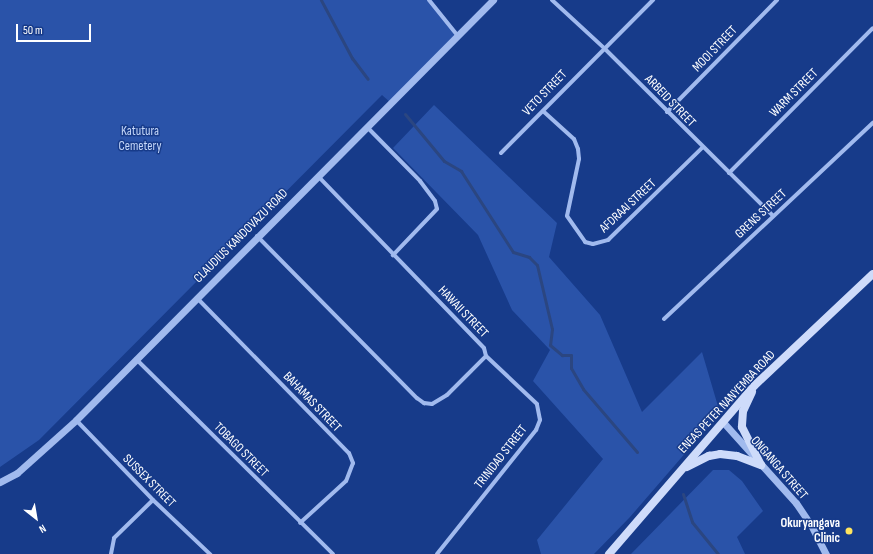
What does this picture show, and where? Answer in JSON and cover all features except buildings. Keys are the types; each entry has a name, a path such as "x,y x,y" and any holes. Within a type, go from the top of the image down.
{"main road":[{"name":"ENEAS PETER NANYEMBA ROAD","path":"609,554 754,386 873,274"},
{"path":"754,386 742,418 744,433 761,465"},
{"path":"679,472 700,459 720,454 737,456 761,465"}],"street":[{"path":"429,0 457,35"},
{"name":"CLAUDIUS KANDOVAZU ROAD","path":"0,482 17,473 76,420 493,0"},
{"name":"ARBEID STREET","path":"552,0 604,48 702,148 729,172 773,216"},
{"name":"VETO STREET","path":"501,153 653,0"},
{"name":"MOOI STREET","path":"667,112 776,0"},
{"name":"WARM STREET","path":"729,172 873,28"},
{"name":"AFDRAAI STREET","path":"542,111 574,139 578,149 579,159 567,216 585,242 593,244 608,240 702,148"},
{"name":"GRENS STREET","path":"664,319 873,123"},
{"path":"367,127 420,181 435,201 437,209 393,256"},
{"name":"HAWAII STREET","path":"257,236 424,403 432,404 447,395 486,356 479,341 393,256 318,176"},
{"name":"BAHAMAS STREET","path":"197,298 349,453 354,463 346,481 300,523"},
{"name":"TRINIDAD STREET","path":"436,554 536,430 540,420 537,404 486,356"},
{"name":"TOBAGO STREET","path":"136,359 333,554"},
{"name":"SUSSEX STREET","path":"76,420 153,500 210,554"},
{"name":"ONGANGA STREET","path":"723,422 796,503 811,525 826,554"},
{"path":"111,554 114,538 153,500"}],"green space":[{"name":"Katutura Cemetery","path":"0,0 429,0 457,35 391,103 382,95 39,440 0,467"},
{"path":"434,105 557,223 549,257 600,315 642,412 702,352 720,413 630,517 594,554 541,554 537,540 603,459 533,381 550,350 512,310 478,235 393,148"},
{"path":"713,470 729,470 742,481 763,511 737,537 745,554 631,554"}],"waterway":[{"path":"321,0 352,58 368,79"},
{"path":"405,114 444,161 461,171 513,252 529,257 537,265 552,329 550,345 562,355 571,355 571,368 583,389 637,452"},
{"path":"683,494 692,522 718,554"}],"place":[{"name":"Okuryangava Clinic","path":"849,531"}]}
